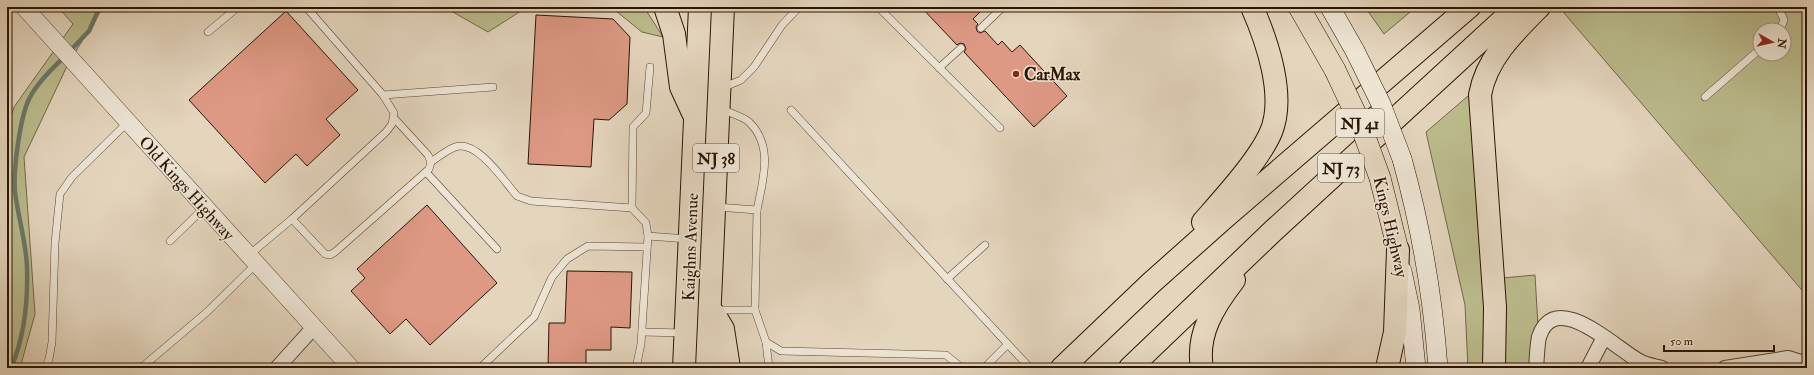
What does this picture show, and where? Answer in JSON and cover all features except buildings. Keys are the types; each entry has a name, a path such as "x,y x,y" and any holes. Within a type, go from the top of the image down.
{"highway":[{"path":"665,7 674,34 681,87 695,118"},
{"name":"Kaighns Avenue","path":"684,368 687,333 700,7"},
{"name":"Kaighns Avenue","path":"707,368 711,310 723,7"},
{"path":"1150,283 1258,155 1272,131 1275,118 1277,92 1264,39 1252,7"},
{"name":"NJ 73","path":"1062,368 1150,283 1469,7"},
{"name":"NJ 73","path":"1138,365 1274,230 1517,7"},
{"path":"1494,368 1495,307 1480,95 1486,74 1498,54 1539,7"},
{"path":"1202,368 1202,345 1210,315 1232,283 1274,230"},
{"path":"1387,368 1395,332 1398,250"},
{"path":"711,310 723,329 729,368"},
{"path":"678,368 687,333"}],"main road":[{"name":"Kings Highway","path":"1299,7 1335,70 1360,123 1380,178 1398,250 1410,309 1416,368"},
{"name":"Kings Highway","path":"1330,7 1355,50 1381,104 1402,159 1419,229 1426,269 1438,368"}],"street":[{"name":"Old Kings Highway","path":"24,7 351,368"},
{"path":"1536,368 1539,337 1548,322 1561,316 1576,320 1641,362 1662,368"},
{"path":"277,368 314,327"},
{"path":"1588,368 1604,338"},
{"path":"1726,368 1742,367 1788,358 1807,364"}],"lane":[{"path":"208,32 238,7"},
{"path":"141,368 207,312 253,259 292,219 386,132 394,118 394,113 383,94 306,7"},
{"path":"769,368 766,342 755,310 758,210 765,168 763,140 748,122 719,98 754,67 782,25 799,7"},
{"path":"878,7 1000,128"},
{"path":"982,28 1003,7"},
{"path":"1778,7 1784,20 1783,22"},
{"path":"939,68 960,48"},
{"path":"1705,97 1752,56"},
{"path":"632,208 634,127 646,113 650,68"},
{"path":"383,94 493,87"},
{"path":"790,110 1030,368"},
{"path":"292,219 325,254 330,255 426,172 429,169 431,162 428,155 394,118"},
{"path":"45,368 49,359 52,342 55,242 60,194 72,176 128,122"},
{"path":"431,162 455,147 465,146 480,153 517,196 525,200 531,202 632,208 646,223 648,236 646,247 642,332 636,368"},
{"path":"426,172 497,250"},
{"path":"170,241 205,207"},
{"path":"714,207 758,210"},
{"path":"648,236 691,240"},
{"path":"947,279 985,245"},
{"path":"480,368 534,317 552,277 567,258 588,246 646,247"},
{"path":"711,310 755,310"},
{"path":"642,332 687,333"},
{"path":"766,342 781,351 946,356 962,368"},
{"path":"984,368 1008,344"}],"green space":[{"path":"58,7 103,7 68,64 24,157 35,314 20,368 7,368 7,129 14,107 73,24"},
{"path":"444,7 522,7 524,9 488,32"},
{"path":"611,7 644,7 663,37 642,32"},
{"path":"1365,7 1416,7 1384,34"},
{"path":"1571,7 1699,7 1701,9 1704,7 1807,7 1807,296 1564,13"},
{"path":"1475,90 1492,279 1535,275 1539,343 1538,368 1468,368 1465,305 1426,132"}],"waterway":[{"path":"69,52 89,31 100,7"},
{"path":"11,368 20,344 25,318 27,293 27,267 24,238 15,192 15,171 20,131 26,108 32,93 64,57"}],"place":[{"name":"CarMax","path":"1016,74"}]}
